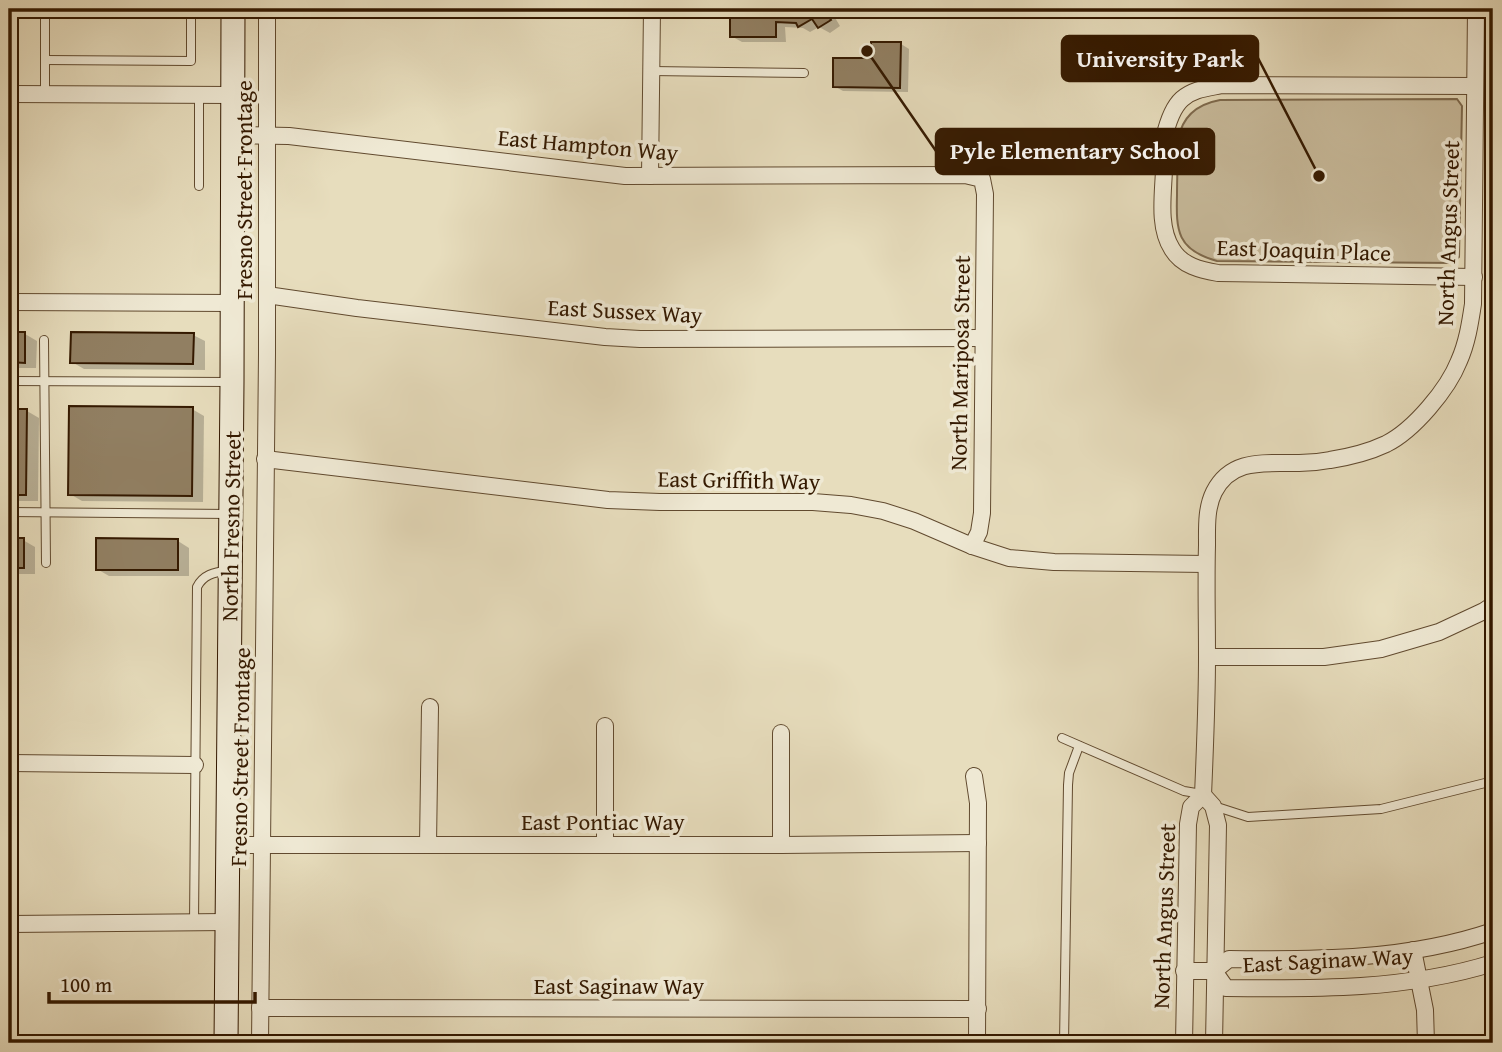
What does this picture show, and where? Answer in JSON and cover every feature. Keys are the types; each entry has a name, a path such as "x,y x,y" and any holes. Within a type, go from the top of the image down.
{"main road":[{"name":"North Fresno Street","path":"226,1043 233,9"}],"street":[{"name":"Fresno Street Frontage","path":"260,1043 267,9"},
{"path":"650,176 652,9"},
{"name":"North Angus Street","path":"1214,1043 1218,825 1208,800 1208,514 1214,492 1226,477 1244,465 1329,460 1356,455 1387,443 1418,419 1444,388 1459,363 1468,333 1474,277 1476,9"},
{"name":"East Joaquin Place","path":"1474,277 1218,273 1199,270 1182,261 1172,250 1163,217 1164,139 1170,118 1182,99 1198,90 1222,85 1475,86"},
{"path":"9,94 232,95"},
{"name":"East Hampton Way","path":"233,135 289,136 625,176 965,175 982,179"},
{"name":"North Mariposa Street","path":"972,546 982,513 985,194 982,179"},
{"name":"East Sussex Way","path":"267,295 357,309 605,337 983,338"},
{"path":"9,302 233,303"},
{"name":"East Griffith Way","path":"265,459 608,500 813,502 851,505 914,521 972,546 1009,558 1054,562 1206,564"},
{"path":"1207,657 1324,657 1381,649 1439,632 1493,605"},
{"path":"428,845 430,707"},
{"path":"605,726 605,845"},
{"path":"780,845 781,733"},
{"path":"9,763 195,765"},
{"path":"974,776 978,803 977,1043"},
{"name":"North Angus Street","path":"1184,1043 1188,824 1191,807 1208,800"},
{"name":"East Pontiac Way","path":"227,845 978,843"},
{"path":"9,924 226,922"},
{"name":"East Saginaw Way","path":"1184,971 1214,971 1229,959 1366,957 1413,950 1493,931"},
{"path":"1413,950 1424,1010 1426,1043"},
{"name":"East Saginaw Way","path":"1214,971 1226,988 1307,989 1365,986 1419,979 1493,963"},
{"name":"East Saginaw Way","path":"260,1008 978,1009"}],"lane":[{"path":"45,9 45,94"},
{"path":"45,60 191,61 191,9"},
{"path":"651,71 804,73"},
{"path":"199,95 199,186"},
{"path":"9,278 9,302"},
{"path":"44,340 46,563"},
{"path":"9,382 232,382"},
{"path":"9,512 230,514"},
{"path":"194,923 197,587 200,581 209,575 230,571"},
{"path":"1062,738 1248,817 1381,809 1493,781"},
{"path":"1064,1043 1068,785 1069,773 1079,746"}],"shaded area":[{"path":"1457,99 1462,106 1459,257 1454,263 1217,261 1194,251 1182,237 1177,219 1178,140 1183,124 1198,108 1220,100"}],"building":[{"path":"730,9 830,9 826,11 831,20 818,28 812,19 798,27 796,23 776,22 776,37 730,37"},
{"path":"871,42 901,42 900,88 833,87 833,58 871,58"},
{"path":"9,332 25,332 25,363 9,362"},
{"path":"71,332 194,333 193,364 70,363"},
{"path":"69,406 193,407 192,496 68,495"},
{"path":"9,409 27,409 26,495 9,495"},
{"path":"9,538 24,538 24,568 9,568"},
{"path":"96,538 178,539 178,570 96,570"}],"place":[{"name":"Pyle Elementary School","path":"867,51"},
{"name":"University Park","path":"1319,176"}]}
